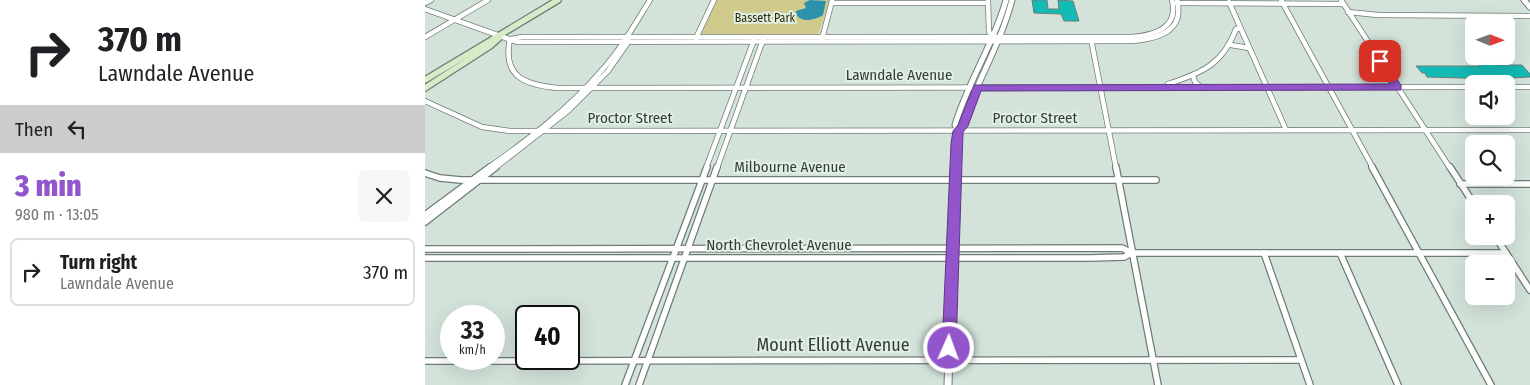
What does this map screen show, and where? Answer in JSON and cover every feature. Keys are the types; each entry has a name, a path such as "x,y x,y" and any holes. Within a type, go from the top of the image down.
{"main road":[{"path":"425,88 487,49 500,37 558,0"},
{"path":"425,80 485,42 500,37"}],"street":[{"path":"425,4 431,0"},
{"path":"425,37 488,0"},
{"path":"425,222 544,131 593,88 615,64 650,0"},
{"path":"695,39 714,0"},
{"path":"1524,0 1530,6"},
{"path":"948,385 958,131 955,123 969,88 993,39 1005,1 1012,1 1000,39 977,88 963,126 958,131"},
{"path":"822,39 832,2 988,2 989,32 993,39"},
{"path":"510,39 522,37 629,39 1091,39 1137,41 1160,35 1177,23 1180,12 1175,2 1342,2 1468,195"},
{"path":"1229,2 1286,130"},
{"path":"1282,2 1491,385"},
{"path":"425,9 517,42 623,42 629,39"},
{"path":"1348,12 1377,15 1530,16"},
{"path":"1167,88 1168,84 1193,76 1218,60 1231,45 1236,29 1240,28"},
{"name":"Lawndale Avenue","path":"510,39 507,60 513,72 531,84 545,87 1465,88"},
{"path":"625,385 754,39"},
{"path":"639,385 763,39"},
{"path":"1091,39 1158,385"},
{"path":"425,215 536,131 586,88 605,68 623,42"},
{"path":"1231,45 1242,45 1250,49"},
{"path":"1193,76 1195,82 1203,88"},
{"path":"1515,88 1530,88"},
{"name":"Proctor Street","path":"425,101 485,128 507,131 1530,130"},
{"name":"Milbourne Avenue","path":"425,173 443,179 471,180 1156,180"},
{"path":"1461,184 1530,184"},
{"path":"1501,245 1530,290"},
{"path":"816,258 818,248"},
{"path":"1019,248 1020,258"},
{"name":"North Chevrolet Avenue","path":"425,249 1121,248 1132,253 1506,253"},
{"path":"532,258 537,249"},
{"name":"North Chevrolet Avenue","path":"425,258 1122,258 1132,253"},
{"path":"1264,253 1310,385"},
{"path":"1340,253 1398,385"},
{"name":"Mount Elliott Avenue","path":"425,360 1301,360"}],"green space":[{"name":"Bassett Park","path":"717,0 830,0 818,35 701,35"}],"water":[{"path":"810,0 826,1 823,15 809,20 799,18 796,15 796,11 806,8 804,3"}],"building":[{"path":"1032,0 1047,0 1048,9 1059,9 1058,0 1073,1 1079,21 1064,21 1061,14 1034,13"},
{"path":"1522,65 1530,74 1530,77 1515,78 1515,75 1465,75 1465,78 1427,77 1416,66"}],"route":[{"path":"949,348 958,131 963,126 977,88 1397,88 1380,61"}]}
